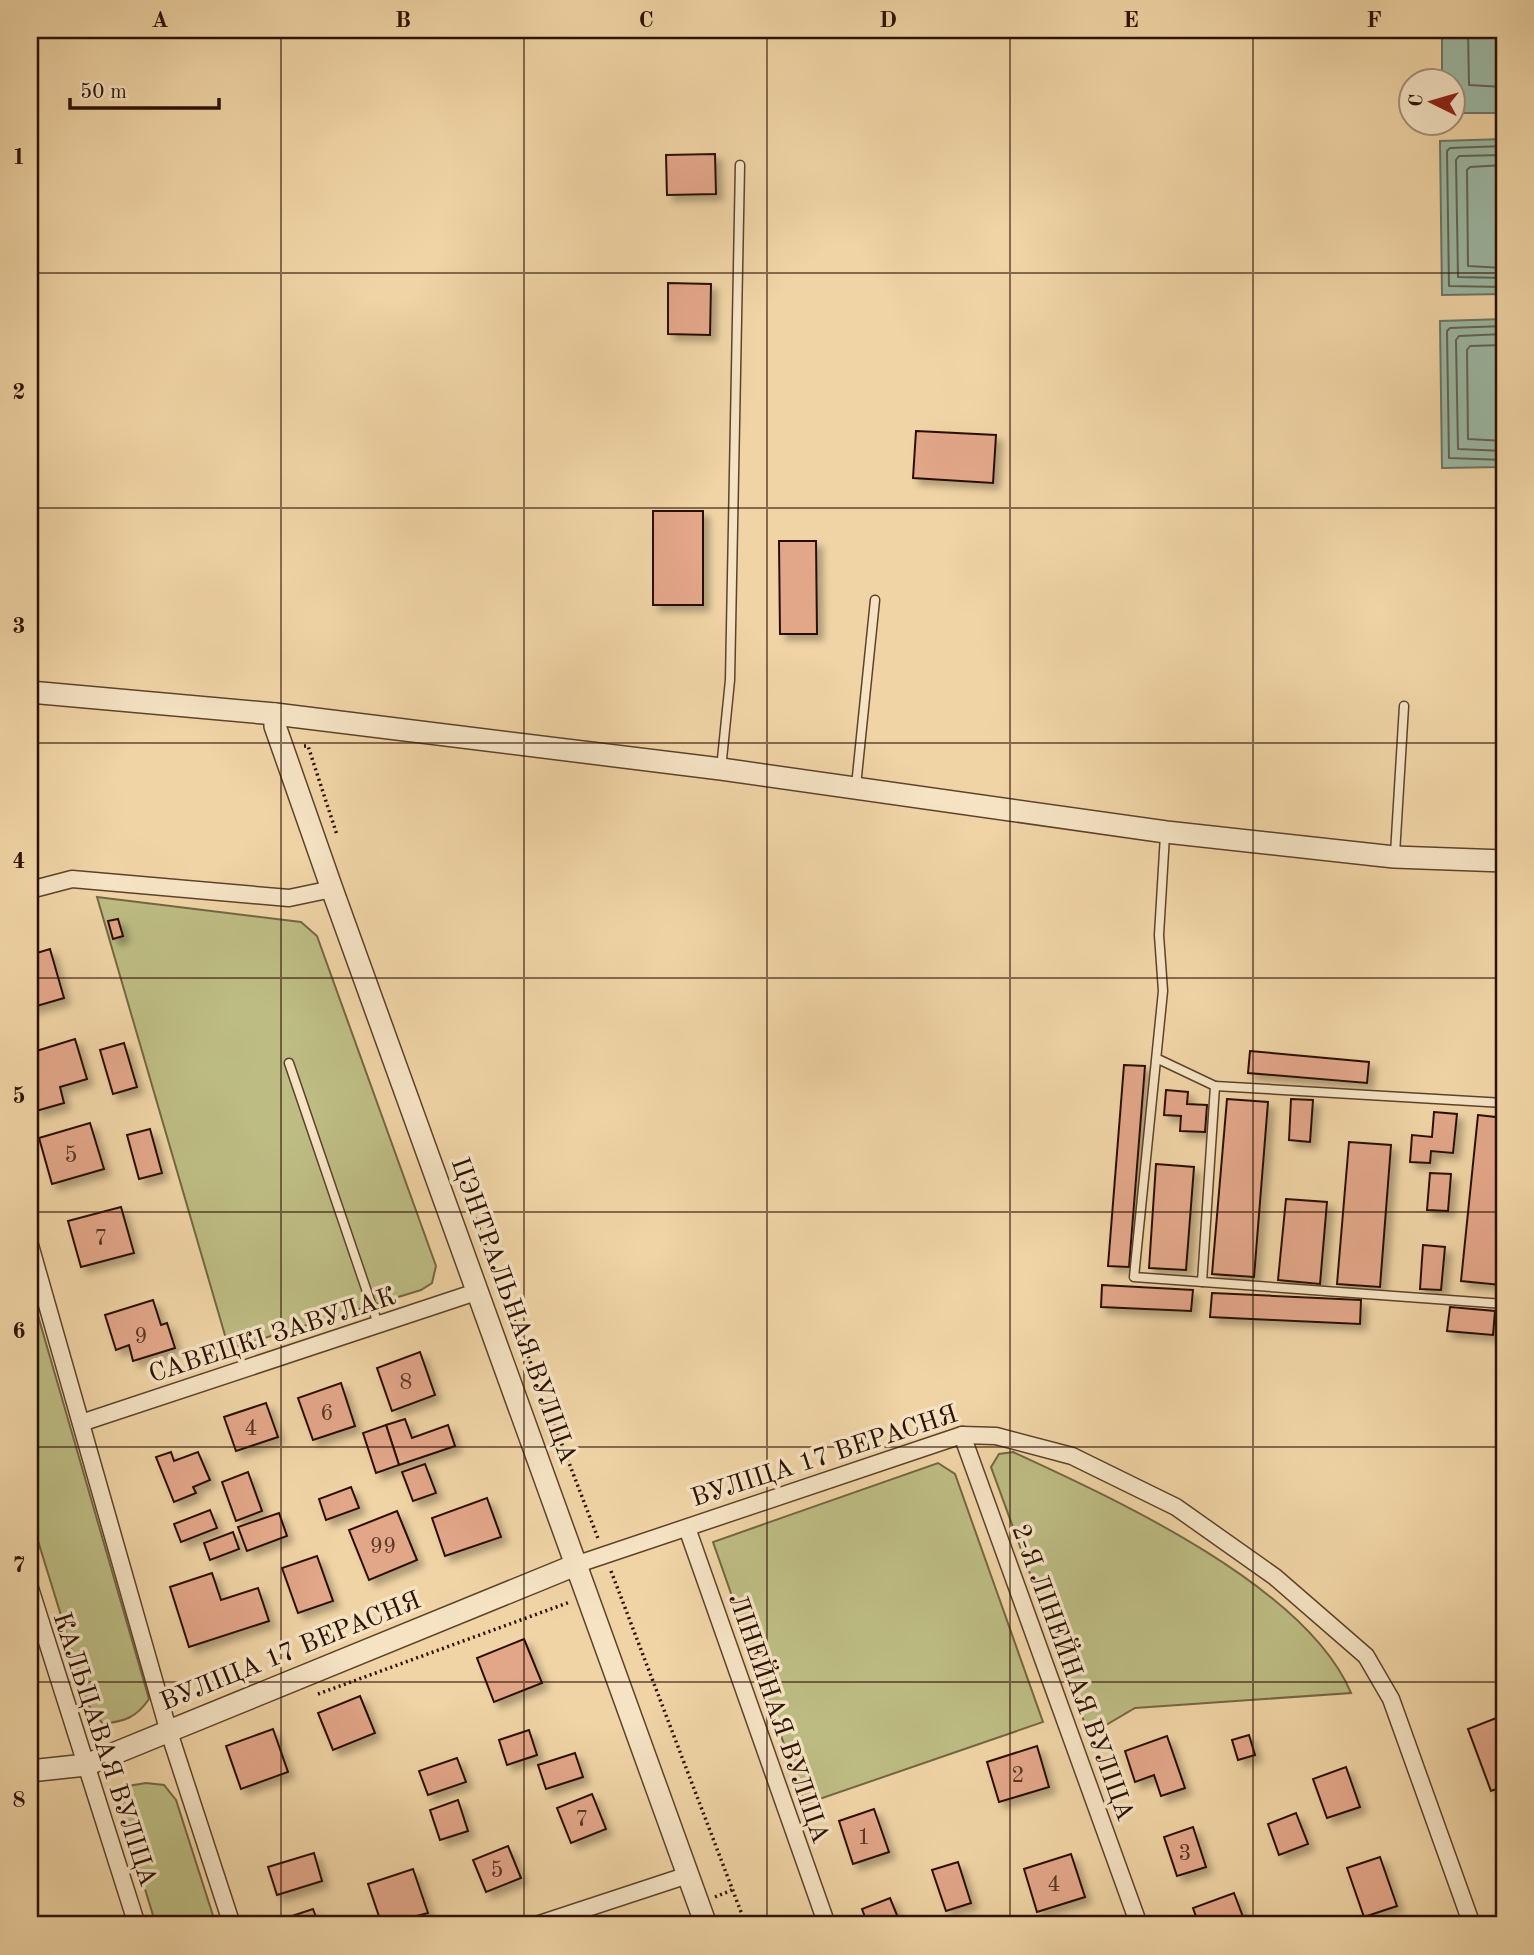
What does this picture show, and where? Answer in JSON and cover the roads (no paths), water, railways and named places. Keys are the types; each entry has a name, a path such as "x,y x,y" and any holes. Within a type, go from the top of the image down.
{"street":[{"path":"30,692 275,714 856,786 1166,832 1394,857 1504,860"},
{"name":"ЦЭНТРАЛЬНАЯ ВУЛІЦА","path":"275,714 275,726 281,745 332,889 578,1564 706,1925"},
{"path":"30,890 72,879 289,898 332,889"},
{"path":"30,1245 168,1729 232,1925"},
{"name":"САВЕЦКІ ЗАВУЛАК","path":"81,1423 479,1291"},
{"name":"ВУЛІЦА 17 ВЕРАСНЯ","path":"30,1771 86,1765 168,1729 578,1564 962,1435 996,1436 1072,1456 1176,1507 1275,1577 1366,1656 1391,1699 1472,1925"},
{"name":"2-Я ЛІНЕЙНАЯ ВУЛІЦА","path":"962,1435 1139,1925"},
{"name":"ЛІНЕЙНАЯ ВУЛІЦА","path":"687,1528 827,1925"},
{"name":"КАЛЬЦАВАЯ ВУЛІЦА","path":"30,1588 136,1925"},
{"path":"536,1925 688,1875"}],"lane":[{"path":"721,769 731,666 740,165"},
{"path":"856,786 875,600"},
{"path":"1394,857 1404,706"},
{"path":"1166,832 1159,935 1163,991 1134,1277 1504,1304"},
{"path":"1158,1059 1215,1086 1504,1104"},
{"path":"289,1062 378,1324"},
{"path":"1202,1282 1215,1086"}],"water":[{"path":"1442,30 1504,30 1504,113 1468,113 1468,66 1442,66"},
{"path":"1504,139 1504,294 1442,295 1440,141"},
{"path":"1504,319 1504,467 1442,468 1440,321"}]}
